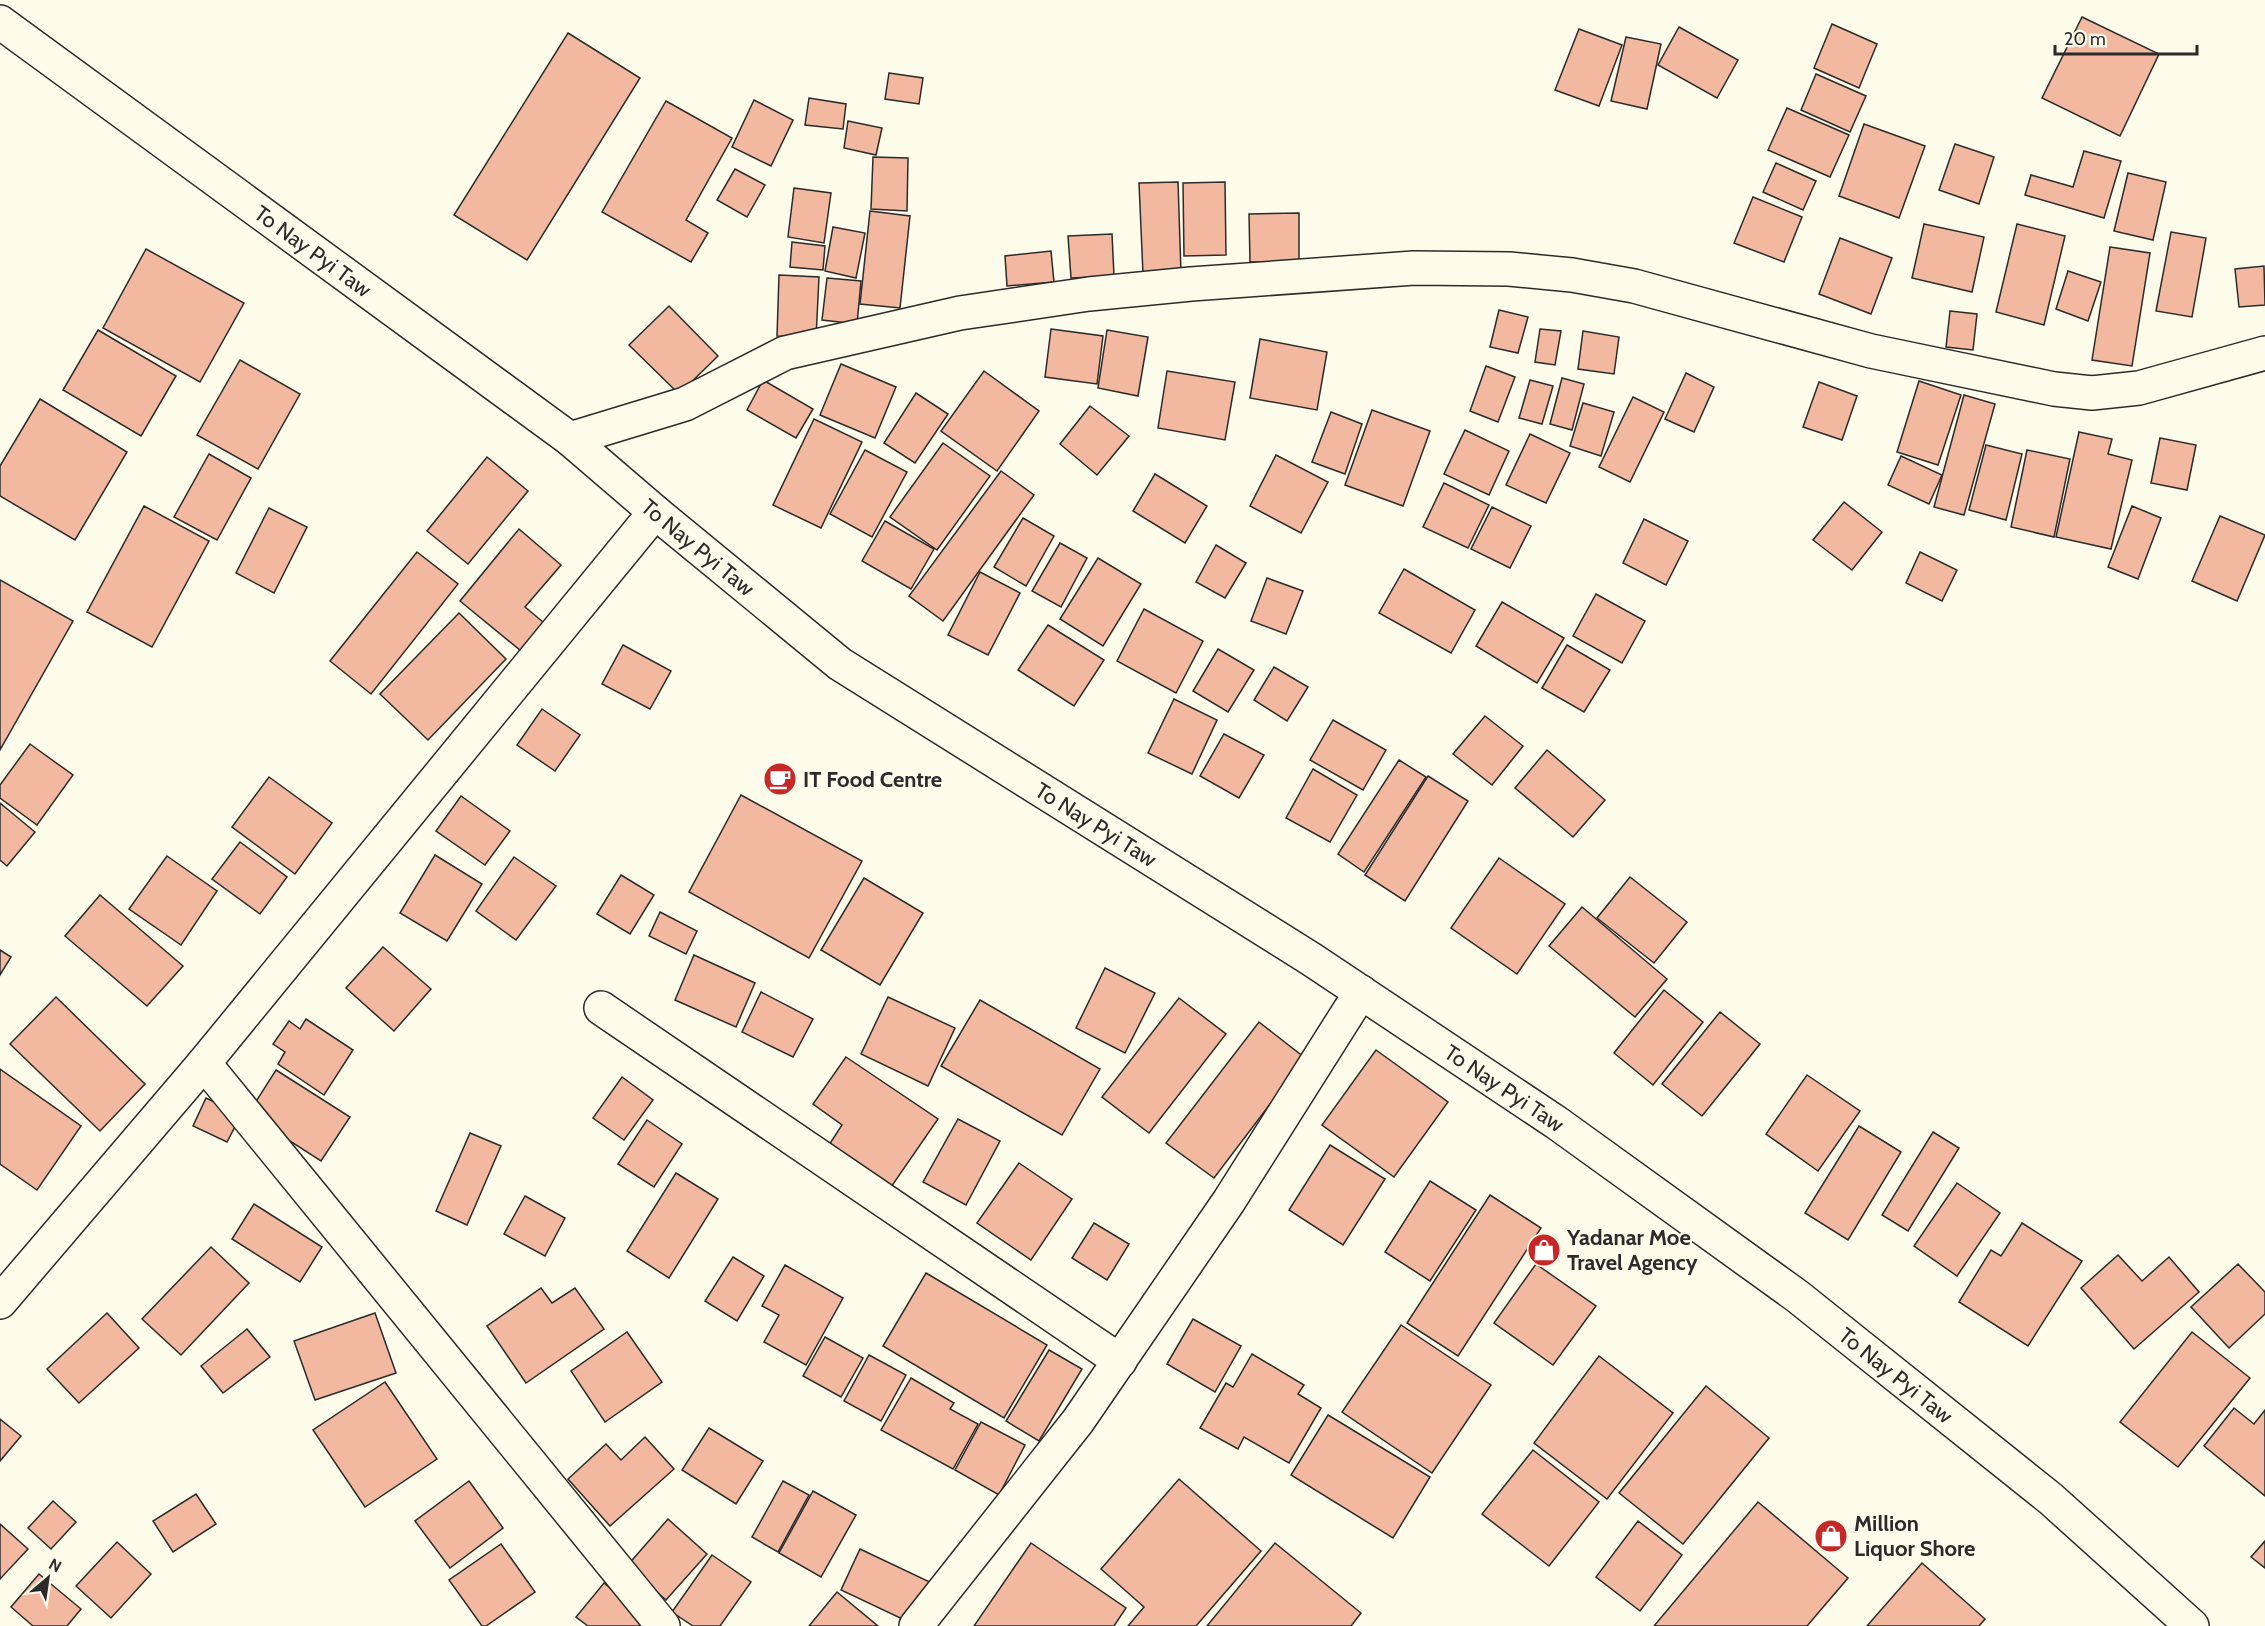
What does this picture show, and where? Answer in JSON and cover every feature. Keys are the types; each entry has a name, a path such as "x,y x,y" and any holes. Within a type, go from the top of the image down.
{"street":[{"name":"To Nay Pyi Taw","path":"0,22 570,439 840,664 1361,992 1557,1123 1797,1296 2052,1499 2192,1626"},
{"path":"570,439 685,404 785,353 960,313 1100,293 1414,268 1509,269 1572,275 1634,286 1871,351 2054,389 2092,393 2139,388 2265,353"},
{"path":"0,1302 204,1063 655,512"},
{"path":"916,1626 1078,1421 1229,1201 1361,992"},
{"path":"601,1008 1120,1361"},
{"path":"204,1063 663,1626"}],"building":[{"path":"2082,17 2159,54 2120,136 2042,98"},
{"path":"1832,24 1877,44 1859,88 1814,68"},
{"path":"1679,27 1738,60 1717,98 1658,65"},
{"path":"1579,29 1622,45 1599,106 1555,90"},
{"path":"568,33 640,78 527,260 454,215"},
{"path":"1626,37 1661,44 1647,109 1611,101"},
{"path":"889,73 923,78 919,104 885,99"},
{"path":"1816,74 1866,96 1850,132 1801,110"},
{"path":"809,98 846,104 843,129 805,125"},
{"path":"754,100 793,120 771,166 732,147"},
{"path":"666,101 732,138 686,220 708,233 691,262 602,212"},
{"path":"1787,108 1849,135 1830,177 1768,150"},
{"path":"848,121 882,128 876,155 844,148"},
{"path":"1864,124 1925,146 1899,218 1839,196"},
{"path":"1955,144 1994,157 1979,204 1939,190"},
{"path":"2084,151 2121,161 2104,218 2025,195 2031,175 2073,187"},
{"path":"873,157 908,158 907,211 871,209"},
{"path":"1776,163 1816,181 1803,210 1763,192"},
{"path":"735,169 765,185 747,217 717,200"},
{"path":"2128,173 2166,182 2153,240 2114,231"},
{"path":"1178,182 1181,273 1143,274 1139,183"},
{"path":"1225,182 1226,255 1184,256 1183,183"},
{"path":"794,188 831,193 824,243 788,237"},
{"path":"1753,197 1802,217 1784,262 1734,243"},
{"path":"870,211 910,216 900,308 860,304"},
{"path":"1299,213 1299,262 1250,262 1249,214"},
{"path":"1924,224 1984,237 1972,292 1912,278"},
{"path":"2017,224 2065,236 2044,325 1996,312"},
{"path":"833,227 865,233 856,278 825,271"},
{"path":"2171,232 2206,238 2192,317 2156,311"},
{"path":"1112,234 1114,276 1071,278 1068,236"},
{"path":"1840,238 1892,258 1871,314 1819,294"},
{"path":"792,242 825,246 823,270 790,267"},
{"path":"2110,247 2150,253 2132,366 2092,360"},
{"path":"146,249 244,303 200,382 103,328"},
{"path":"1051,251 1054,282 1007,286 1005,256"},
{"path":"2264,266 2265,305 2239,307 2235,269"},
{"path":"2068,271 2101,282 2088,321 2056,309"},
{"path":"779,275 819,277 816,338 777,336"},
{"path":"827,278 861,281 857,324 822,320"},
{"path":"669,306 718,356 679,394 629,345"},
{"path":"1499,310 1528,317 1518,353 1490,347"},
{"path":"1950,311 1977,314 1973,350 1946,347"},
{"path":"1051,329 1103,336 1097,384 1045,377"},
{"path":"1540,329 1561,331 1555,365 1535,362"},
{"path":"98,330 176,376 141,436 63,390"},
{"path":"1107,330 1148,337 1138,396 1098,388"},
{"path":"1583,331 1619,337 1614,374 1578,369"},
{"path":"1260,339 1327,352 1317,410 1250,398"},
{"path":"240,360 300,394 258,469 197,435"},
{"path":"841,364 896,387 875,438 820,415"},
{"path":"1486,366 1515,377 1498,422 1470,411"},
{"path":"984,371 1039,411 997,471 941,431"},
{"path":"1167,371 1235,382 1225,440 1158,428"},
{"path":"1686,373 1714,387 1694,432 1665,419"},
{"path":"1562,378 1584,384 1572,430 1550,424"},
{"path":"763,380 813,409 796,438 747,410"},
{"path":"1530,380 1553,386 1542,424 1519,418"},
{"path":"1919,381 1961,395 1938,465 1897,452"},
{"path":"1819,382 1857,396 1842,440 1803,427"},
{"path":"916,393 948,414 915,463 884,443"},
{"path":"1964,395 1995,404 1964,515 1934,507"},
{"path":"1633,397 1664,412 1630,482 1599,467"},
{"path":"40,399 127,452 75,540 0,496 0,466"},
{"path":"1583,403 1614,412 1601,456 1570,446"},
{"path":"1090,406 1129,436 1097,475 1060,444"},
{"path":"1372,410 1430,431 1403,506 1345,485"},
{"path":"1331,412 1362,424 1345,474 1312,462"},
{"path":"814,419 862,442 821,528 773,505"},
{"path":"1465,430 1509,451 1489,495 1444,474"},
{"path":"2079,432 2112,439 2108,454 2132,460 2111,549 2056,537"},
{"path":"1530,434 1570,453 1546,503 1506,485"},
{"path":"2160,438 2196,445 2187,490 2151,483"},
{"path":"943,443 990,476 937,550 890,517"},
{"path":"1986,445 2022,454 2006,520 1969,510"},
{"path":"865,450 907,472 872,537 830,514"},
{"path":"2027,450 2070,459 2054,537 2011,527"},
{"path":"209,454 251,478 217,540 174,517"},
{"path":"1276,455 1328,482 1301,533 1250,506"},
{"path":"1901,456 1942,475 1929,504 1888,485"},
{"path":"487,457 528,491 468,564 427,531"},
{"path":"1001,471 1034,495 943,621 909,596"},
{"path":"1155,474 1207,506 1185,543 1133,511"},
{"path":"1444,483 1489,505 1468,548 1423,527"},
{"path":"1844,502 1882,532 1852,570 1813,540"},
{"path":"144,506 209,541 152,647 87,612"},
{"path":"2132,506 2161,518 2138,579 2108,567"},
{"path":"1492,507 1531,526 1510,568 1471,549"},
{"path":"269,508 307,527 274,593 236,573"},
{"path":"2220,516 2265,535 2237,601 2192,581"},
{"path":"1023,518 1054,536 1026,586 994,567"},
{"path":"1644,519 1688,541 1666,585 1623,563"},
{"path":"885,521 934,549 911,589 862,561"},
{"path":"519,529 561,565 525,607 549,627 526,655 460,601"},
{"path":"1060,543 1087,558 1061,607 1032,591"},
{"path":"1216,545 1246,563 1225,598 1196,582"},
{"path":"417,552 458,584 371,694 330,661"},
{"path":"1920,552 1957,570 1942,601 1906,583"},
{"path":"1098,558 1141,584 1103,646 1060,619"},
{"path":"1404,569 1475,610 1451,653 1379,613"},
{"path":"980,572 1020,593 988,655 948,635"},
{"path":"1267,578 1303,591 1286,634 1251,621"},
{"path":"0,580 73,621 0,750"},
{"path":"1596,594 1645,621 1622,663 1573,636"},
{"path":"1502,602 1564,638 1537,683 1476,646"},
{"path":"1144,609 1203,641 1176,693 1117,661"},
{"path":"459,613 506,659 428,740 380,694"},
{"path":"1048,625 1104,660 1074,706 1018,670"},
{"path":"623,645 671,671 650,709 602,684"},
{"path":"1567,645 1610,670 1584,712 1542,688"},
{"path":"1218,649 1254,670 1228,712 1193,691"},
{"path":"1274,667 1308,687 1287,721 1254,700"},
{"path":"1174,699 1217,720 1192,774 1148,753"},
{"path":"542,709 580,735 555,771 517,745"},
{"path":"1485,716 1523,746 1492,785 1453,754"},
{"path":"1333,720 1386,750 1363,790 1310,760"},
{"path":"1224,734 1264,755 1239,798 1200,776"},
{"path":"30,744 73,775 37,825 0,798 0,785"},
{"path":"1547,750 1605,800 1573,837 1515,788"},
{"path":"1399,760 1426,777 1364,872 1338,854"},
{"path":"1313,769 1357,795 1330,842 1286,818"},
{"path":"1428,776 1468,801 1405,901 1365,875"},
{"path":"269,777 332,823 295,874 232,827"},
{"path":"741,795 862,861 809,958 689,892"},
{"path":"461,796 510,831 485,865 436,831"},
{"path":"0,803 35,832 7,866 0,860"},
{"path":"240,842 287,877 260,914 212,879"},
{"path":"435,855 482,884 447,941 400,913"},
{"path":"167,856 217,891 181,945 129,909"},
{"path":"514,857 556,886 516,940 476,911"},
{"path":"1499,858 1565,904 1517,974 1451,928"},
{"path":"621,875 654,895 630,934 597,914"},
{"path":"1630,877 1687,922 1654,963 1597,918"},
{"path":"864,878 923,913 880,985 821,950"},
{"path":"100,895 183,966 147,1006 65,936"},
{"path":"1582,907 1667,979 1635,1017 1549,946"},
{"path":"660,912 697,931 686,954 649,936"},
{"path":"383,947 431,989 394,1031 346,988"},
{"path":"0,950 11,957 0,975"},
{"path":"694,955 755,983 736,1027 675,1000"},
{"path":"1105,968 1155,993 1125,1053 1076,1028"},
{"path":"1664,990 1703,1022 1653,1085 1614,1053"},
{"path":"761,992 813,1019 793,1057 742,1032"},
{"path":"56,997 145,1084 100,1131 10,1044"},
{"path":"888,997 955,1028 928,1086 861,1054"},
{"path":"1179,998 1226,1034 1149,1133 1102,1097"},
{"path":"980,1000 1100,1069 1062,1135 941,1066"},
{"path":"1720,1012 1760,1044 1702,1116 1662,1084"},
{"path":"306,1019 353,1050 324,1095 278,1064 285,1052 273,1044 289,1021 300,1029"},
{"path":"1259,1022 1305,1058 1214,1178 1166,1143"},
{"path":"1376,1050 1448,1102 1394,1177 1322,1125"},
{"path":"846,1057 938,1119 889,1190 827,1148 842,1125 813,1104"},
{"path":"0,1069 81,1126 37,1190 0,1164"},
{"path":"276,1070 350,1117 321,1161 248,1114"},
{"path":"1807,1075 1860,1111 1818,1171 1766,1134"},
{"path":"622,1077 653,1100 624,1140 593,1118"},
{"path":"206,1098 241,1115 227,1142 193,1126"},
{"path":"958,1119 1000,1141 966,1205 923,1182"},
{"path":"647,1120 682,1144 654,1187 618,1164"},
{"path":"1859,1126 1901,1152 1848,1240 1805,1213"},
{"path":"1933,1132 1959,1148 1908,1231 1882,1215"},
{"path":"470,1133 501,1146 467,1225 436,1211"},
{"path":"1330,1145 1385,1179 1343,1245 1289,1210"},
{"path":"1019,1163 1072,1199 1031,1260 977,1223"},
{"path":"676,1173 718,1199 669,1278 627,1251"},
{"path":"1430,1181 1476,1210 1430,1281 1385,1252"},
{"path":"1957,1183 2000,1213 1957,1276 1914,1246"},
{"path":"1490,1195 1541,1228 1458,1356 1407,1323"},
{"path":"525,1196 565,1218 545,1256 504,1234"},
{"path":"254,1204 322,1247 300,1282 232,1239"},
{"path":"1094,1223 1129,1244 1107,1280 1072,1258"},
{"path":"2022,1223 2082,1261 2028,1346 1959,1302 1991,1250 2001,1256"},
{"path":"211,1247 249,1283 181,1355 142,1319"},
{"path":"2118,1255 2142,1281 2169,1257 2199,1292 2134,1349 2081,1288"},
{"path":"733,1257 764,1276 737,1321 705,1301"},
{"path":"1536,1264 1596,1306 1553,1365 1494,1323"},
{"path":"2238,1264 2265,1292 2265,1314 2229,1348 2191,1307"},
{"path":"785,1265 843,1298 806,1365 764,1342 779,1315 762,1306"},
{"path":"926,1273 1047,1345 1004,1418 883,1346"},
{"path":"541,1288 552,1303 575,1288 604,1329 526,1383 487,1326"},
{"path":"107,1313 139,1348 79,1403 47,1369"},
{"path":"375,1313 396,1373 315,1400 294,1341"},
{"path":"1193,1319 1241,1346 1215,1392 1167,1364"},
{"path":"1401,1325 1491,1385 1432,1473 1342,1412"},
{"path":"247,1329 270,1357 223,1393 201,1366"},
{"path":"627,1332 662,1382 605,1422 571,1371"},
{"path":"2192,1332 2250,1378 2178,1467 2120,1422"},
{"path":"825,1337 863,1358 841,1397 803,1376"},
{"path":"1049,1350 1082,1369 1039,1441 1006,1421"},
{"path":"1252,1354 1304,1385 1298,1394 1321,1408 1289,1463 1244,1437 1238,1449 1200,1428 1226,1383 1233,1387"},
{"path":"869,1355 906,1375 881,1421 844,1401"},
{"path":"1599,1356 1673,1413 1607,1499 1534,1443"},
{"path":"911,1378 954,1403 950,1409 978,1424 953,1469 881,1430"},
{"path":"385,1382 437,1459 365,1507 313,1430"},
{"path":"1706,1386 1769,1438 1683,1544 1619,1493"},
{"path":"2234,1408 2254,1424 2265,1410 2265,1496 2204,1446"},
{"path":"1328,1415 1430,1477 1393,1538 1291,1475"},
{"path":"0,1419 21,1436 0,1461"},
{"path":"981,1422 1025,1445 999,1495 955,1470"},
{"path":"709,1428 763,1461 736,1504 682,1470"},
{"path":"645,1437 674,1469 610,1526 568,1479 606,1444 621,1460"},
{"path":"1533,1450 1599,1502 1549,1566 1482,1514"},
{"path":"1179,1479 1261,1551 1196,1626 1128,1626 1144,1607 1101,1569"},
{"path":"469,1481 503,1528 450,1568 415,1521"},
{"path":"783,1481 809,1495 778,1552 752,1537"},
{"path":"813,1491 856,1515 821,1577 779,1553"},
{"path":"196,1494 216,1524 173,1552 153,1521"},
{"path":"53,1501 76,1522 51,1549 28,1528"},
{"path":"1758,1502 1848,1578 1807,1626 1654,1626"},
{"path":"668,1519 707,1554 666,1600 627,1566"},
{"path":"1638,1521 1682,1555 1640,1611 1596,1577"},
{"path":"0,1524 28,1549 0,1579"},
{"path":"2265,1541 2265,1568 2251,1557"},
{"path":"117,1542 151,1574 111,1618 76,1586"},
{"path":"1031,1543 1126,1608 1114,1626 974,1626"},
{"path":"1275,1543 1361,1613 1351,1626 1207,1626"},
{"path":"501,1544 535,1592 486,1626 482,1626 449,1580"},
{"path":"860,1549 934,1584 915,1625 841,1590"},
{"path":"712,1555 751,1582 720,1626 693,1626 672,1612"},
{"path":"1922,1563 1985,1619 1979,1626 1867,1626"},
{"path":"39,1574 81,1609 67,1626 33,1626 11,1607"},
{"path":"604,1583 646,1617 639,1626 588,1626 576,1617"},
{"path":"837,1592 878,1626 809,1626"}],"place":[{"name":"IT Food Centre","path":"780,779"},
{"name":"Yadanar Moe Travel Agency","path":"1544,1250"},
{"name":"Million Liquor Shore","path":"1831,1536"}]}
